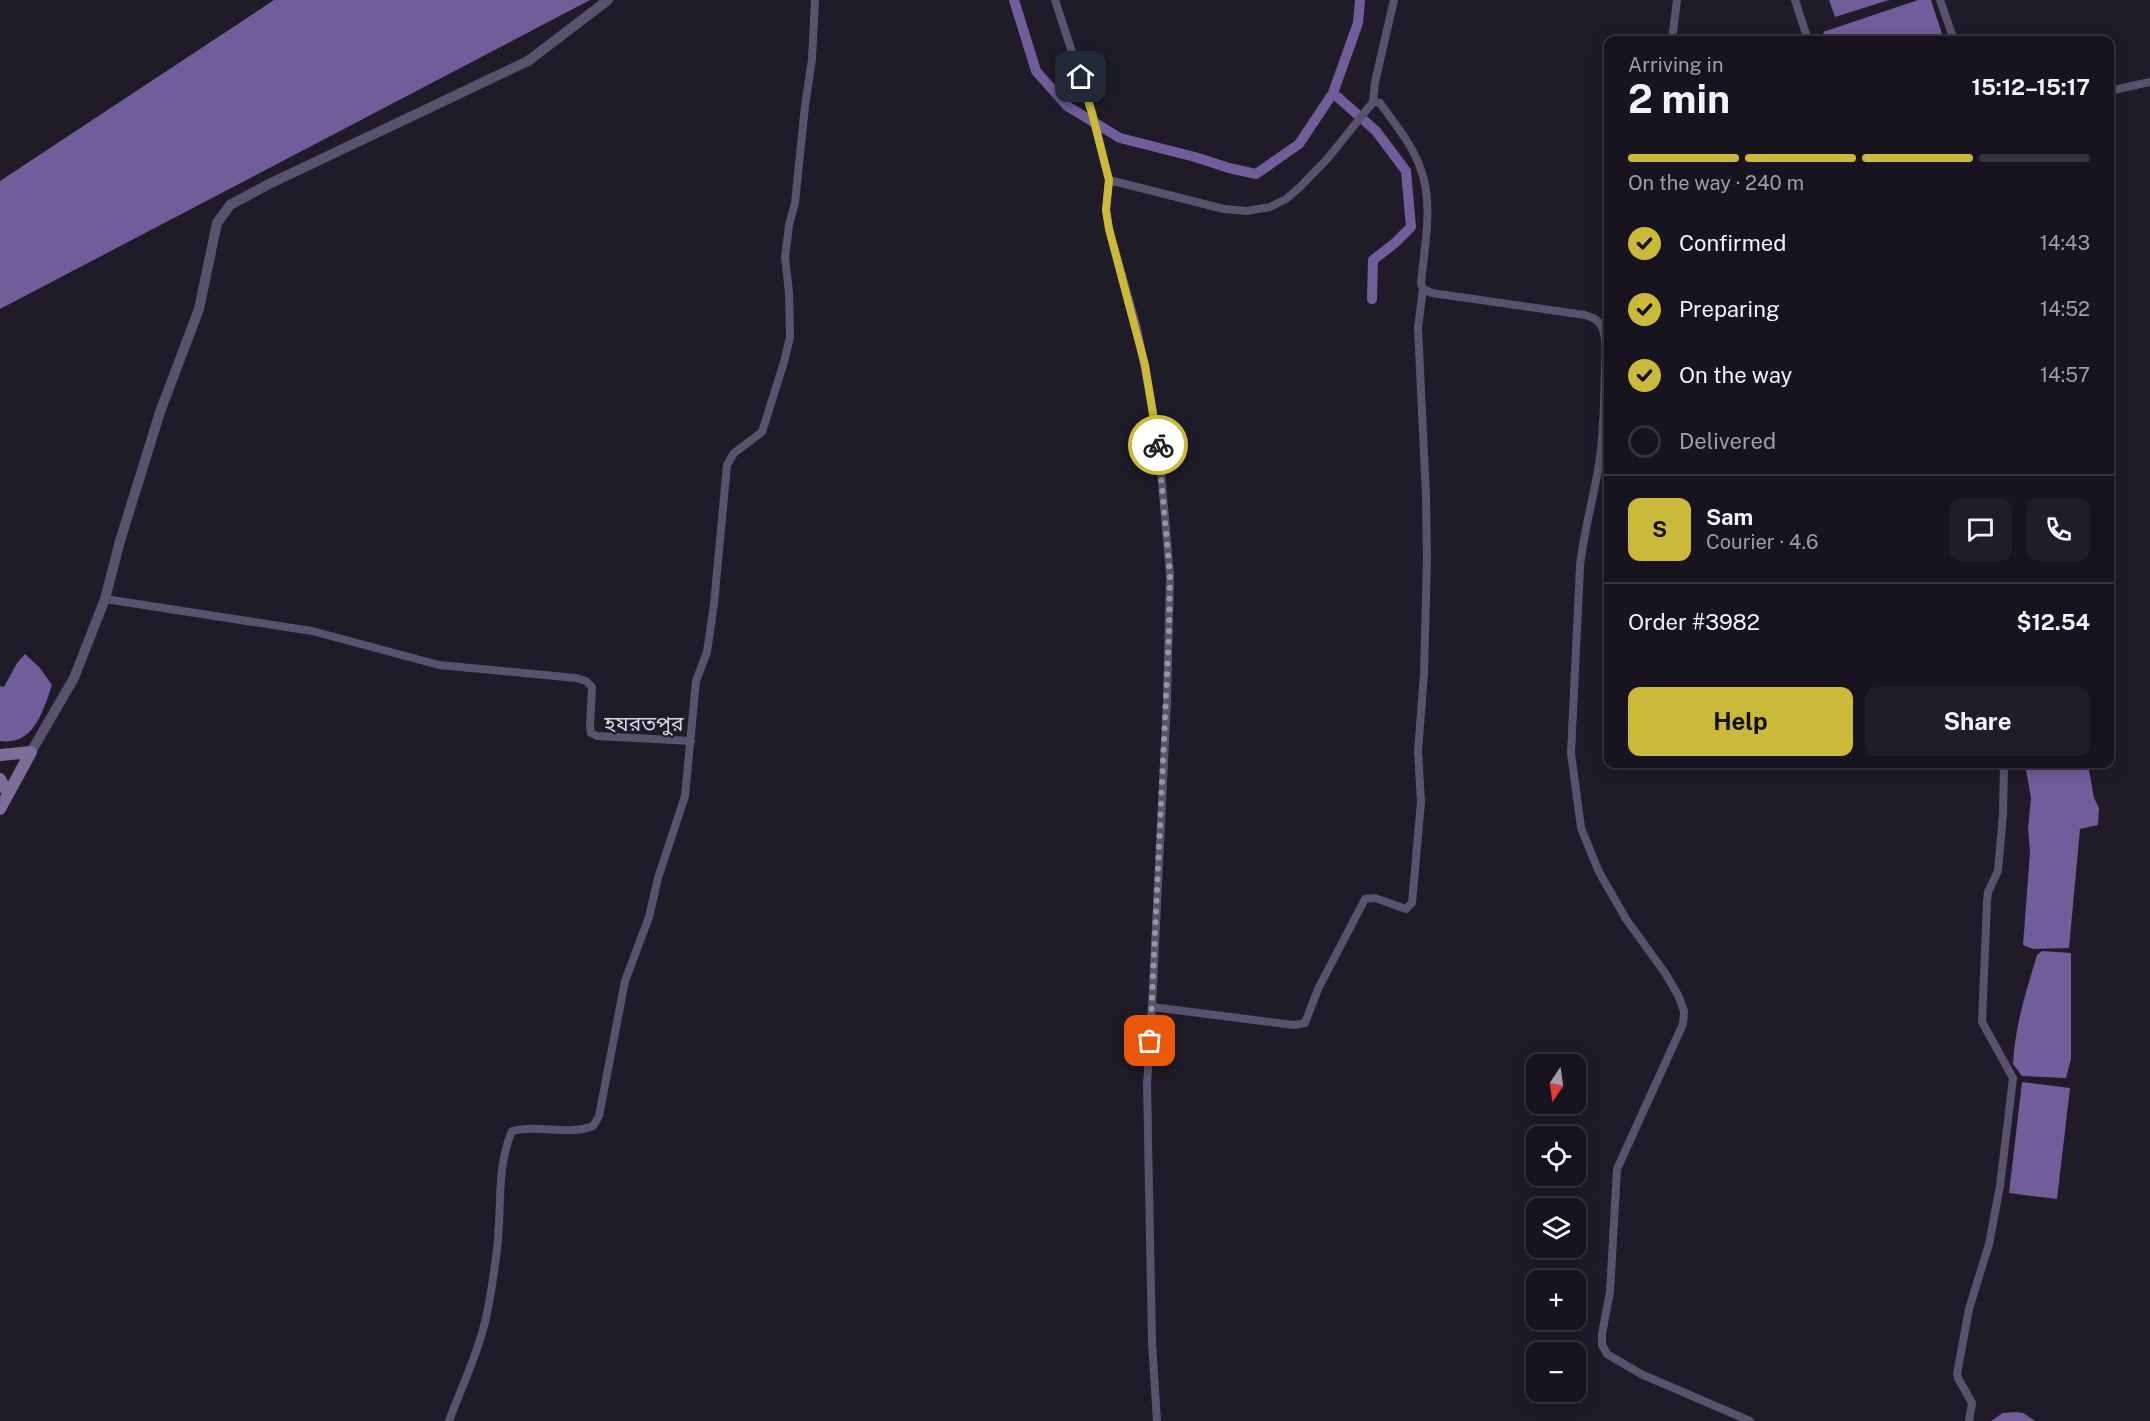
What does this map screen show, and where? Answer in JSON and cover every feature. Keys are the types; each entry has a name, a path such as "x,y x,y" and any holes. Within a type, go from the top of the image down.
{"main road":[{"path":"0,755 31,752"},
{"path":"0,809 31,752"},
{"path":"0,779 8,794"}],"street":[{"path":"31,752 74,678 105,599 120,541 160,412 199,309 217,223 230,205 528,61 608,0"},
{"path":"449,1421 485,1322 497,1248 499,1198 506,1144 512,1131 526,1128 583,1130 593,1126 599,1116 625,981 649,917 658,878 685,796 696,681 707,652 714,604 727,465 734,453 762,432 790,337 789,292 785,258 789,225 795,203 812,59 815,0"},
{"path":"1054,0 1092,113 1109,180 1106,210 1109,229 1139,337 1155,422 1170,575 1167,701 1147,1084 1152,1342 1157,1421"},
{"path":"1109,180 1224,209 1247,211 1270,207 1286,199 1300,187 1350,131 1371,103 1394,0"},
{"path":"1672,36 1677,0"},
{"path":"1795,0 1807,36"},
{"path":"1940,0 1953,36"},
{"path":"2114,90 2150,82"},
{"path":"1152,1007 1294,1025 1305,1023 1318,989 1365,899 1375,898 1406,909 1412,903 1421,802 1418,751 1424,674 1427,559 1418,328 1423,289 1421,284 1427,223 1427,195 1421,169 1403,135 1380,103 1371,103"},
{"path":"1423,289 1432,293 1585,315 1595,319 1604,332"},
{"path":"1604,392 1603,431 1596,480 1583,536 1571,753 1576,798 1585,841 1599,872 1626,919 1665,973 1684,1011 1683,1024 1617,1169 1610,1292 1602,1345 1607,1354 1641,1374 1750,1421"},
{"path":"105,599 312,631 439,665 576,678 586,681 591,687 591,734 691,741"},
{"path":"1969,1421 1972,1403 1958,1378 1959,1362 1969,1309 1989,1244 2000,1186 2013,1078 1982,1022 1987,902 1988,892 1998,871 2004,768"}],"shaded area":[{"path":"274,0 590,0 0,309 0,181"},
{"path":"1829,0 1889,0 1835,17"},
{"path":"1918,0 1931,0 1943,36 1824,36 1823,32"},
{"path":"25,654 40,668 52,685 41,715 29,732 12,741 0,741 0,686 4,687 17,663"},
{"path":"2026,768 2089,768 2094,798 2099,808 2098,825 2080,829 2069,948 2033,949 2023,945 2030,852 2028,828 2031,798"},
{"path":"2042,951 2071,953 2071,1059 2066,1078 2022,1076 2013,1064 2022,1009 2037,955"},
{"path":"2022,1082 2070,1088 2057,1199 2009,1193"},
{"path":"2003,1413 2023,1413 2035,1421 1991,1421"}],"waterway":[{"path":"1014,0 1036,71 1067,106 1120,138 1256,174 1299,144 1333,93 1358,23 1360,0"},
{"path":"1333,93 1376,131 1406,171 1411,227 1373,260 1372,299"}],"way so far":[{"path":"1150,1041 1167,701 1170,575 1158,445"}],"district":[{"name":"হযরতপুর","path":"644,724"}],"route":[{"path":"1081,77 1109,180 1106,210 1109,229 1137,328 1158,445"}]}
